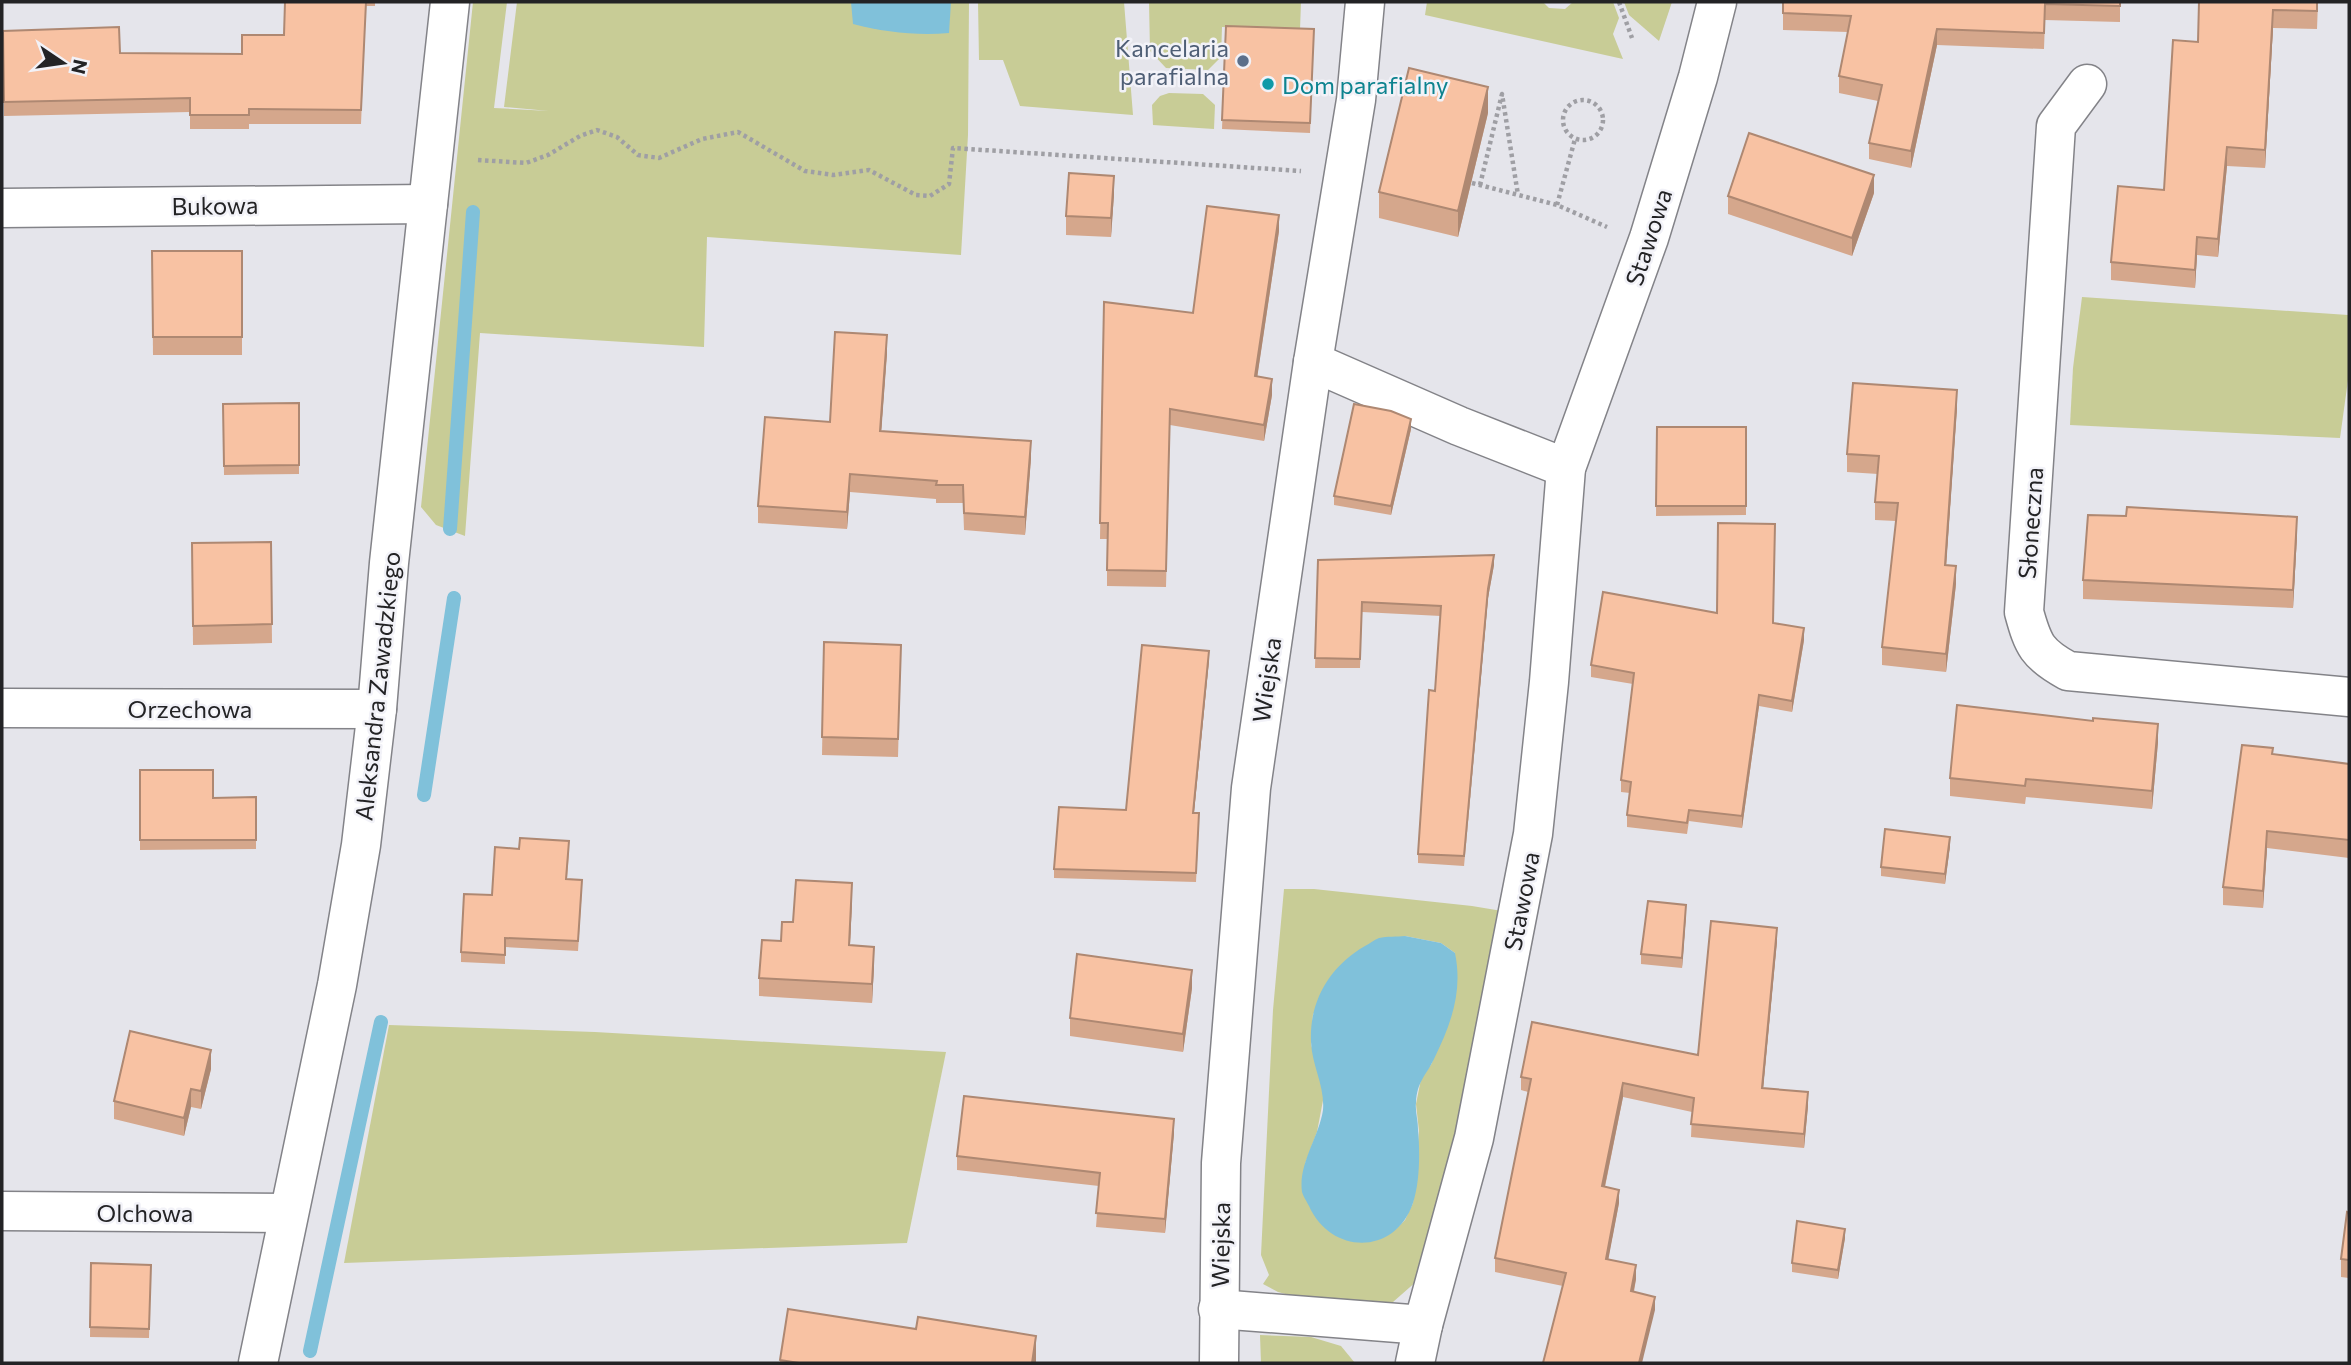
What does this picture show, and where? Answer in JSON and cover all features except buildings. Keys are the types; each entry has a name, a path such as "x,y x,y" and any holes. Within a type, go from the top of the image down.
{"street":[{"name":"Aleksandra Zawadzkiego","path":"258,1363 339,972 361,845 450,2"},
{"name":"Wiejska","path":"1219,1363 1221,1163 1251,788 1313,362 1356,100 1365,2"},
{"name":"Stawowa","path":"1415,1363 1474,1138 1534,834 1566,468 1649,238 1698,77 1717,2"},
{"name":"Słoneczna","path":"2087,84 2056,126 2024,612 2032,639 2046,659 2068,671 2349,697"},
{"name":"Bukowa","path":"2,208 428,204"},
{"path":"1313,362 1460,426 1566,468"},
{"name":"Orzechowa","path":"2,708 377,709"},
{"name":"Olchowa","path":"2,1211 288,1213"},
{"path":"1218,1308 1423,1325"}],"path":[{"path":"1619,2 1632,38"},
{"path":"1480,185 1502,94 1518,195"},
{"path":"1587,100 1600,109 1603,125 1594,138 1586,141 1575,139 1566,132 1562,124 1563,116 1571,103 1587,100"},
{"path":"432,158 526,163 597,130 617,137 638,155 659,158 702,139 737,132 805,171 833,174 869,170 916,195 930,196 949,184 953,149 1312,172"},
{"path":"1557,205 1575,139"},
{"path":"1472,183 1557,205 1597,224 1649,238"}],"green space":[{"path":"473,2 507,2 494,108 549,111 504,107 517,2 969,2 968,135 961,255 707,237 704,347 480,333 465,536 436,525 421,507"},
{"path":"978,2 1124,2 1133,115 1020,106 1003,60 979,60"},
{"path":"1149,2 1301,2 1300,30 1222,27 1221,57 1208,70 1166,68 1150,51"},
{"path":"1427,2 1543,2 1549,8 1565,9 1573,2 1613,2 1619,18 1613,34 1623,59 1425,15"},
{"path":"1624,2 1672,2 1659,41 1629,15"},
{"path":"1169,93 1203,94 1215,105 1214,129 1153,125 1152,105 1160,96"},
{"path":"2082,297 2348,315 2348,380 2340,438 2070,425 2073,368"},
{"path":"1284,889 1314,889 1502,911 1426,1273 1393,1302 1376,1305 1293,1296 1263,1284 1269,1275 1261,1255 1273,1010","holes":["1405,936 1441,943 1455,953 1432,1063 1421,1079 1416,1104 1419,1131 1413,1203 1405,1220 1396,1229 1305,1164 1317,1132 1324,1095 1311,1044 1313,1014"]},
{"path":"389,1025 595,1032 946,1052 907,1243 344,1263"},
{"path":"1260,1335 1311,1337 1341,1346 1355,1363 1261,1363"}],"water":[{"path":"851,2 951,2 949,33 901,33 853,24"},
{"path":"1405,936 1441,943 1455,953 1457,981 1454,1007 1446,1033 1417,1095 1419,1166 1413,1203 1404,1220 1392,1233 1363,1243 1347,1241 1332,1234 1319,1222 1302,1192 1303,1171 1323,1110 1311,1042 1311,1027 1324,986 1342,964 1379,938"}],"waterway":[{"path":"450,529 473,212"},
{"path":"424,795 454,598"},
{"path":"310,1351 381,1022"}],"place":[{"name":"Kancelaria parafialna","path":"1243,61"},
{"name":"Dom parafialny","path":"1268,84"}]}
